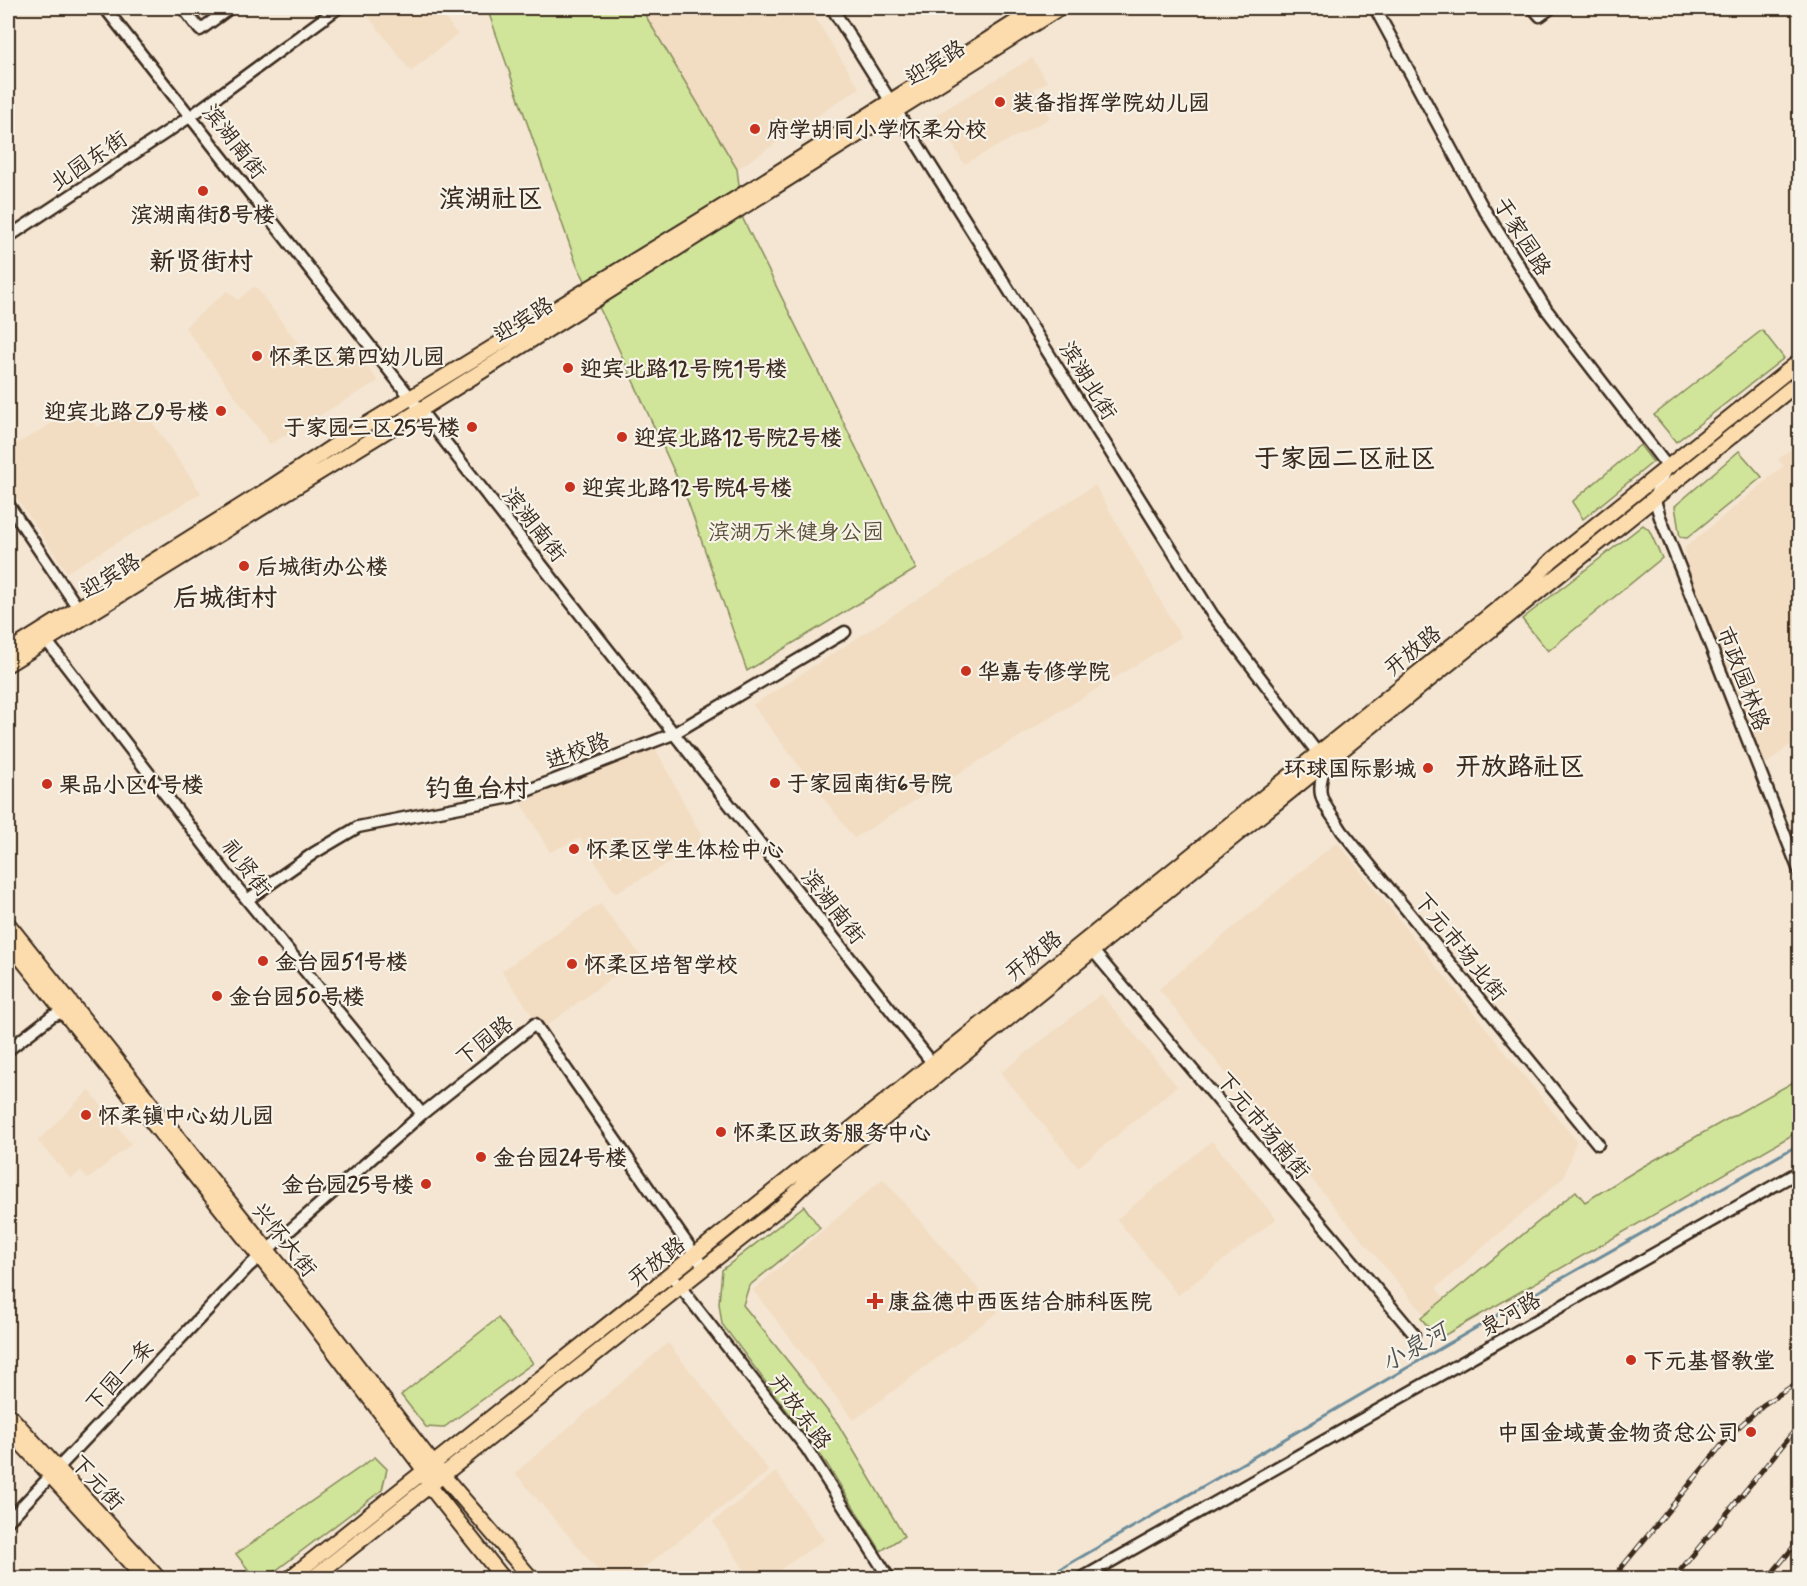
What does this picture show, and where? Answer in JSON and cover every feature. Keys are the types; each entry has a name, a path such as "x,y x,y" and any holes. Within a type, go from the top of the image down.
{"main road":[{"name":"迎宾路","path":"8,664 421,409 894,105 1038,8"},
{"name":"迎宾路","path":"8,652 412,397 755,187 1059,8"},
{"name":"开放路","path":"1322,758 1531,582 1552,560 1666,466 1800,361"},
{"name":"开放路","path":"290,1578 704,1268 782,1206 815,1174 1089,946 1322,758 1800,381"},
{"name":"兴怀大街","path":"8,924 69,1010 433,1473 503,1578"},
{"name":"兴怀大街","path":"8,942 69,1010"},
{"name":"开放路","path":"313,1578 433,1473 671,1275 933,1064 1089,946"},
{"name":"下元街","path":"8,1414 144,1578"},
{"name":"下元街","path":"8,1429 54,1472 158,1578"},
{"name":"兴怀大街","path":"433,1473 531,1578"}],"street":[{"name":"滨湖南街","path":"105,8 933,1064"},
{"path":"183,8 200,30 230,8"},
{"name":"北园东街","path":"8,237 191,116 338,8"},
{"name":"滨湖北街","path":"832,8 1212,614 1322,758"},
{"name":"于家园路","path":"1375,8 1477,197 1546,309 1666,466"},
{"path":"1533,8 1540,16 1551,8"},
{"path":"1654,497 1666,466"},
{"name":"市政园林路","path":"1654,497 1660,518 1800,873"},
{"path":"8,504 78,608"},
{"name":"进校路","path":"247,900 314,853 358,827 511,797 673,734 845,632"},
{"name":"礼贤街","path":"46,640 247,900 422,1114"},
{"name":"下元市场北街","path":"1322,758 1318,786 1321,798 1342,831 1598,1144"},
{"name":"下元市场南街","path":"1089,946 1414,1334"},
{"path":"8,1050 52,1016 69,1010"},
{"name":"下园路","path":"263,1254 422,1114 535,1024 704,1268"},
{"name":"泉河路","path":"1082,1578 1800,1171"},
{"name":"下园一条","path":"8,1521 263,1254"},
{"name":"开放东路","path":"671,1275 807,1449 889,1578"}],"shaded area":[{"path":"362,8 437,8 457,34 411,71"},
{"name":"府学胡同小学怀柔分校","path":"641,8 809,8 859,88 737,169"},
{"name":"装备指挥学院幼儿园","path":"1032,58 1047,82 1034,89 1050,118 964,164 936,115"},
{"name":"怀柔区第四幼儿园","path":"255,286 316,368 349,344 378,381 270,444 185,327 227,291 238,300"},
{"path":"138,402 201,493 67,572 8,485 8,449 84,405 97,428"},
{"path":"1799,442 1799,748 1793,742 1763,767 1687,567 1685,548 1784,466 1778,460"},
{"name":"华嘉专修学院","path":"1095,485 1181,637 854,838 753,705"},
{"path":"655,748 705,843 615,893 580,838 550,852 520,801 531,793"},
{"path":"1337,842 1576,1141 1563,1178 1436,1288 1444,1298 1424,1314 1275,1135 1159,989"},
{"name":"怀柔区培智学校","path":"600,904 641,956 542,1029 502,971"},
{"path":"1101,994 1177,1086 1078,1167 1001,1073"},
{"name":"怀柔镇中心幼儿园","path":"89,1090 131,1144 88,1179 81,1170 71,1179 38,1141"},
{"path":"1212,1141 1276,1219 1178,1295 1117,1219"},
{"name":"康益德中西医结合肺科医院","path":"883,1179 998,1312 854,1420 753,1290"},
{"path":"668,1343 769,1471 630,1578 605,1578 515,1473"},
{"path":"776,1472 824,1540 767,1578 750,1578 713,1522"}],"green space":[{"name":"滨湖万米健身公园","path":"487,8 641,8 737,169 743,219 916,569 747,671 688,502 606,321 576,263"},
{"path":"1762,330 1784,358 1676,442 1654,415"},
{"path":"1640,445 1653,462 1583,519 1572,502"},
{"path":"1739,451 1762,477 1687,538 1680,537 1675,506"},
{"path":"1643,525 1649,530 1662,558 1548,651 1522,619"},
{"path":"1799,1079 1799,1131 1438,1339 1421,1318 1576,1191 1585,1202 1642,1167"},
{"path":"804,1206 820,1228 749,1286 743,1305 838,1424 904,1536 881,1551 825,1461 722,1324 719,1303 722,1270"},
{"path":"498,1318 533,1363 443,1428 426,1427 401,1395"},
{"path":"375,1457 387,1469 382,1490 266,1578 255,1578 236,1554"}],"waterway":[{"name":"小泉河","path":"1045,1578 1529,1297 1800,1144"}],"railway":[{"path":"1613,1578 1730,1435 1763,1405 1800,1381"},
{"path":"1674,1578 1800,1424"},
{"path":"1768,1578 1800,1539"}],"place":[{"name":"装备指挥学院幼儿园","path":"1000,102"},
{"name":"府学胡同小学怀柔分校","path":"755,129"},
{"name":"滨湖南街8号楼","path":"203,191"},
{"name":"怀柔区第四幼儿园","path":"257,356"},
{"name":"迎宾北路12号院1号楼","path":"568,368"},
{"name":"迎宾北路乙9号楼","path":"221,411"},
{"name":"于家园三区25号楼","path":"472,427"},
{"name":"迎宾北路12号院2号楼","path":"622,437"},
{"name":"迎宾北路12号院4号楼","path":"570,487"},
{"name":"后城街办公楼","path":"244,566"},
{"name":"华嘉专修学院","path":"966,671"},
{"name":"环球国际影城","path":"1428,768"},
{"name":"于家园南街6号院","path":"775,783"},
{"name":"果品小区4号楼","path":"47,784"},
{"name":"怀柔区学生体检中心","path":"574,849"},
{"name":"金台园51号楼","path":"263,961"},
{"name":"怀柔区培智学校","path":"572,964"},
{"name":"金台园50号楼","path":"217,996"},
{"name":"怀柔镇中心幼儿园","path":"86,1115"},
{"name":"怀柔区政务服务中心","path":"721,1132"},
{"name":"金台园24号楼","path":"481,1157"},
{"name":"金台园25号楼","path":"426,1184"},
{"name":"康益德中西医结合肺科医院","path":"875,1301"},
{"name":"下元基督教堂","path":"1631,1360"},
{"name":"中国金域黄金物资总公司","path":"1751,1432"}],"district":[{"name":"滨湖社区","path":"491,198"},
{"name":"新贤街村","path":"201,261"},
{"name":"于家园二区社区","path":"1345,458"},
{"name":"后城街村","path":"225,597"},
{"name":"开放路社区","path":"1520,766"},
{"name":"钓鱼台村","path":"477,788"}]}
